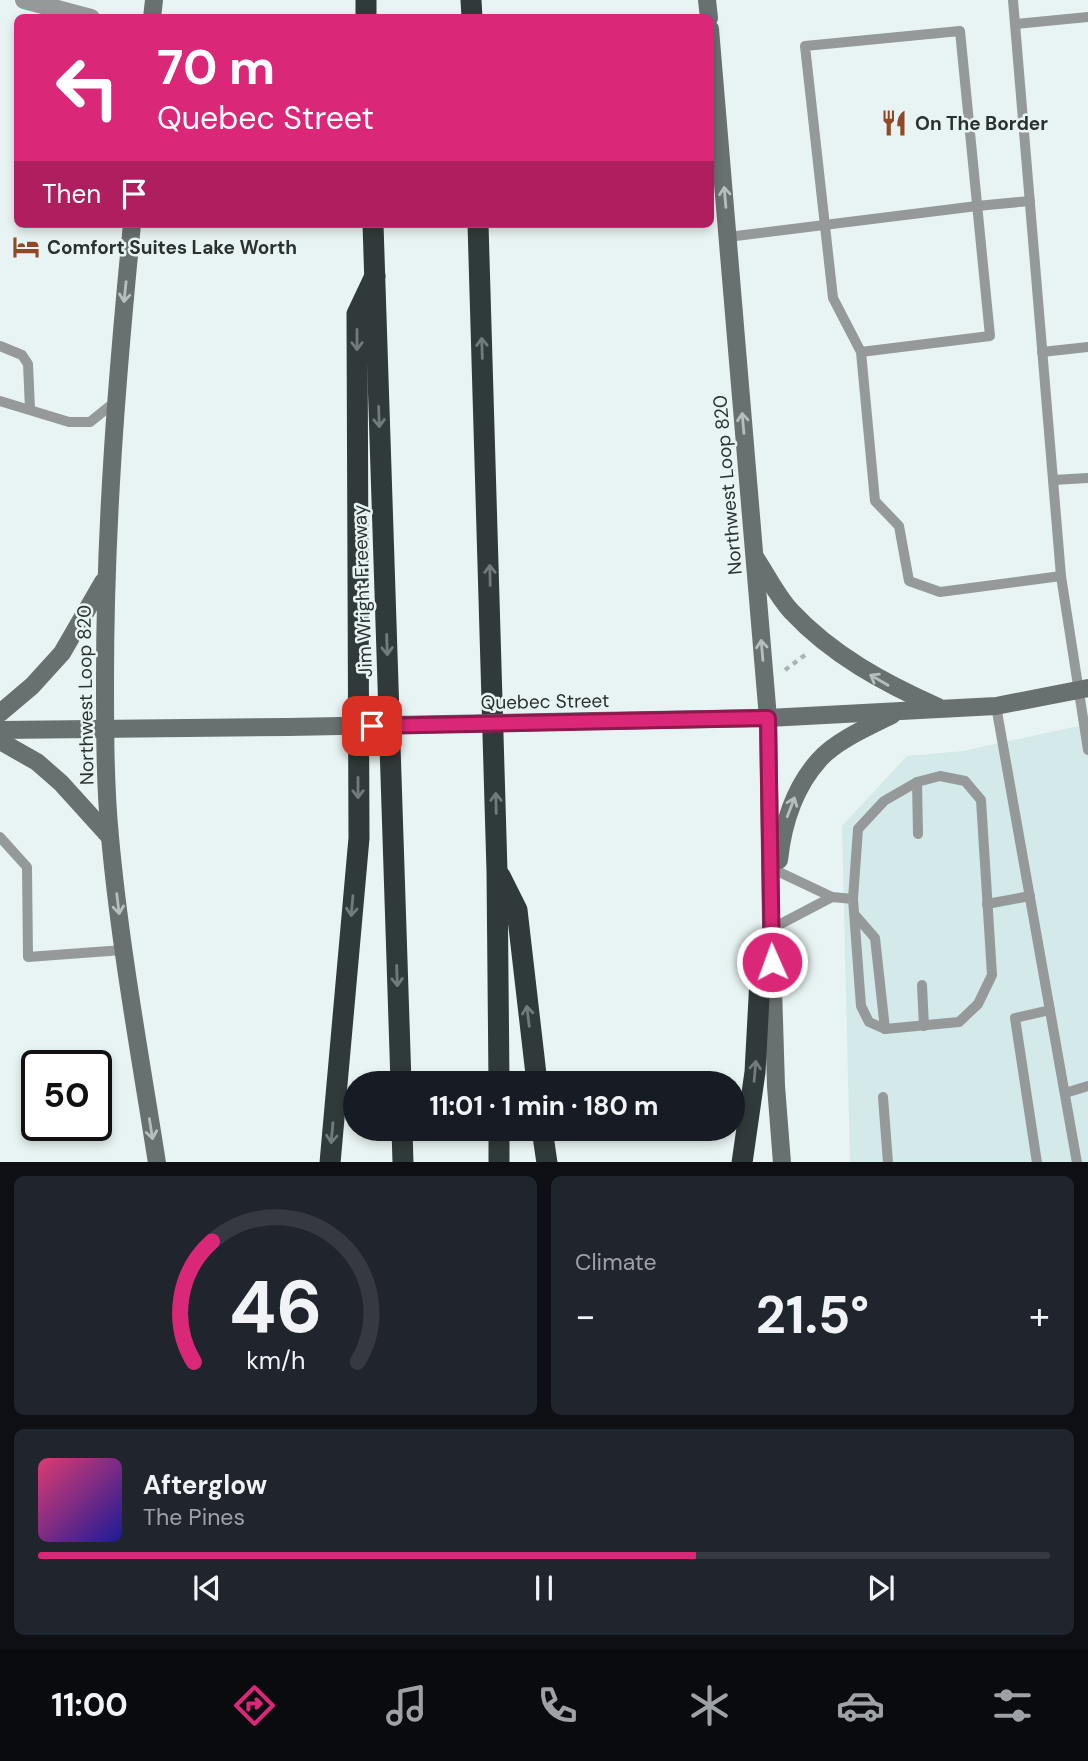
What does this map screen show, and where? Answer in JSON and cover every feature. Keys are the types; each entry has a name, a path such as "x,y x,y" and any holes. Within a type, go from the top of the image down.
{"highway":[{"name":"Jim Wright Freeway","path":"373,228 401,1071"},
{"path":"478,228 497,871 499,1071"},
{"path":"330,1162 359,838 357,314 375,276"},
{"path":"497,871 517,910 536,1071"},
{"path":"741,1162 755,1072 761,961 771,930"},
{"path":"402,1141 403,1162"},
{"path":"499,1141 499,1162"},
{"path":"544,1141 547,1162"}],"main road":[{"name":"Northwest Loop 820","path":"714,75 768,718 771,930"},
{"name":"Northwest Loop 820","path":"132,228 116,401 105,579 105,730 109,836 123,950 157,1162"},
{"path":"754,556 790,610 857,667 941,709"},
{"path":"0,713 32,686 62,653 105,579"},
{"name":"Quebec Street","path":"0,730 768,718 996,706 1083,689"},
{"path":"782,1162 776,1086 771,930 783,829 796,795 820,759 852,735 899,711"},
{"path":"0,741 37,762 109,836"}],"street":[{"path":"24,0 76,14"}],"lane":[{"path":"1013,0 1061,576 1083,689 1088,750"},
{"path":"1015,24 1088,17"},
{"path":"861,352 990,336 960,31 805,46 833,298 861,352 875,501 899,526 909,581 940,592 1061,576"},
{"path":"728,237 1030,201"},
{"path":"0,346 22,355 28,364 30,409"},
{"path":"1042,352 1088,347"},
{"path":"0,401 69,422 90,422 116,401"},
{"path":"1053,481 1088,478"},
{"path":"996,706 1077,1162"},
{"path":"940,776 965,781 981,800 992,975 978,1004 959,1022 885,1030 869,1022 861,1006 853,899 858,829 884,801 917,782 940,776"},
{"path":"917,782 918,834"},
{"path":"0,837 27,867 28,957 123,950"},
{"path":"777,871 832,897 853,899"},
{"path":"987,904 1030,896"},
{"path":"771,930 832,897"},
{"path":"854,915 875,938 885,1030"},
{"path":"922,985 923,1026"},
{"path":"1037,1162 1015,1018 1050,1010"},
{"path":"1065,1093 1088,1086"},
{"path":"883,1097 888,1162"}],"path":[{"path":"784,670 816,648"},
{"path":"791,665 791,673"}],"shaded area":[{"path":"1088,724 1088,1162 850,1162 842,826 907,756 963,751"}],"place":[{"name":"On The Border","path":"894,123"},
{"name":"Comfort Suites Lake Worth","path":"26,247"}],"route":[{"path":"372,726 768,718 772,962"}]}
